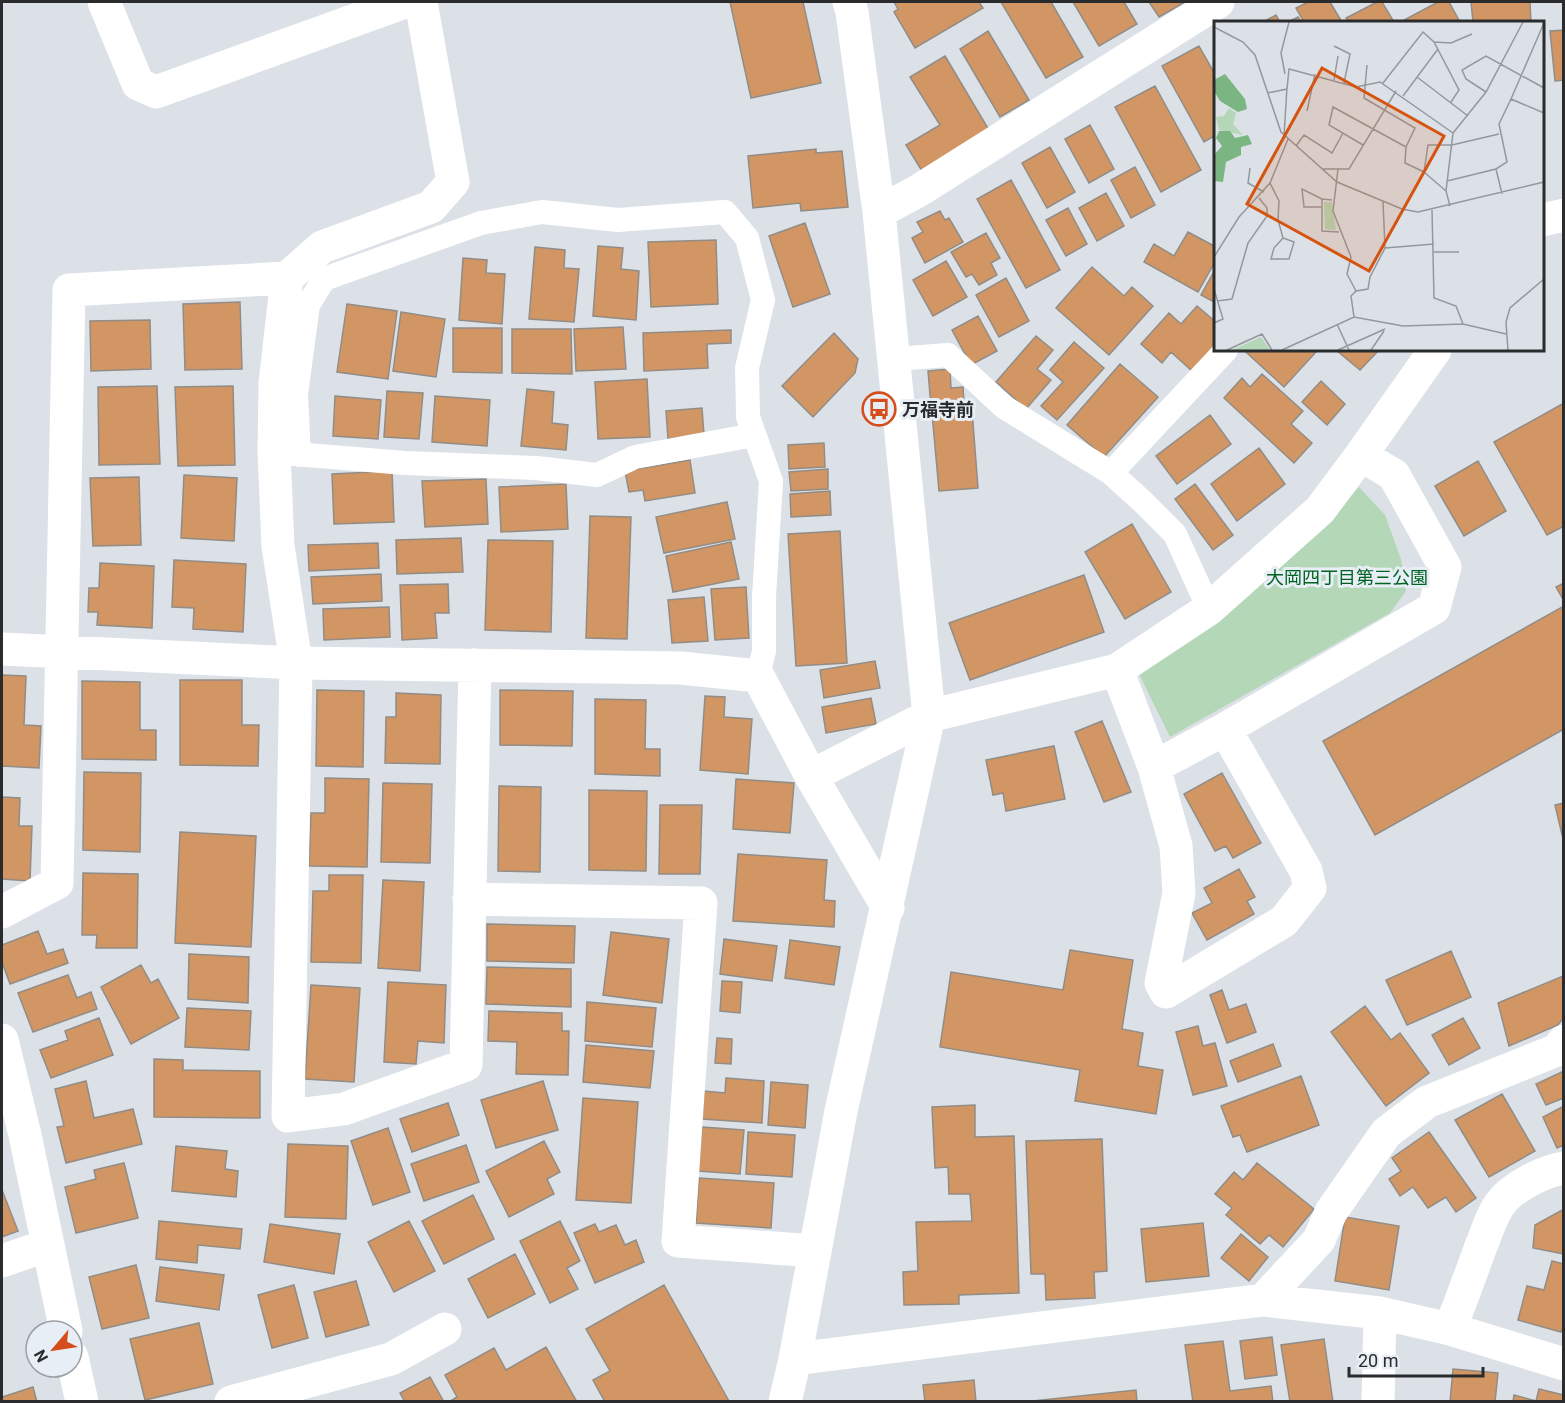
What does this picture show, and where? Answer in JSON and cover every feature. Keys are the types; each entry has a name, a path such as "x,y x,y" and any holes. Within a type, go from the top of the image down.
{"street":[{"path":"104,2 138,84 156,92 405,2"},
{"path":"2,912 57,883 69,290 286,278 322,248 431,207 453,182 421,2"},
{"path":"785,1401 795,1359 841,1111 929,717 879,212 849,2"},
{"path":"879,212 918,191 1218,2"},
{"path":"1544,220 1563,215"},
{"path":"286,278 274,383 286,454 278,546 296,663 288,1116 344,1109 466,1065 475,665"},
{"path":"811,776 929,717 1117,670 1209,609 1320,510 1434,351"},
{"path":"1154,767 1225,729 1434,608 1445,567 1394,475 1361,455"},
{"path":"2,649 296,663 681,668 758,676 811,776 888,908"},
{"path":"1117,670 1154,767 1176,846 1179,893 1161,982 1166,992 1284,921 1310,888 1306,871 1225,729"},
{"path":"469,899 701,903 678,1240 815,1251"},
{"path":"2,1040 13,1139 48,1245 63,1319"},
{"path":"1263,1300 1319,1240 1331,1212 1386,1134 1427,1102 1557,1050 1563,1041"},
{"path":"1450,1329 1490,1222 1500,1203 1512,1192 1536,1177 1550,1170 1563,1168"},
{"path":"2,1261 48,1245"},
{"path":"795,1359 1263,1300 1380,1312 1450,1329 1563,1364"},
{"path":"1378,1401 1380,1312"},
{"path":"231,1401 391,1359 445,1329"},
{"path":"77,1379 82,1401"}],"lane":[{"path":"754,435 635,457 597,475 536,468 405,463 286,454 308,305 324,279 481,223 542,212 618,220 725,212 747,238 763,300 747,368 748,417 771,481 764,597 764,651 758,676"},
{"path":"1111,473 1225,351"},
{"path":"894,359 948,355 1004,407 1111,473 1175,534 1209,609"}],"green space":[{"name":"大岡四丁目第三公園","path":"1359,487 1385,515 1401,559 1406,591 1390,613 1170,737 1132,660 1317,534"}],"building":[{"path":"730,2 803,2 821,83 751,98"},
{"path":"894,2 979,2 983,8 915,48 894,12 898,9"},
{"path":"1001,2 1051,2 1083,57 1046,78"},
{"path":"1073,2 1124,2 1137,24 1099,46"},
{"path":"1149,2 1185,2 1159,17"},
{"path":"1308,2 1330,2 1341,21 1303,21 1296,8"},
{"path":"1377,2 1382,2 1393,21 1348,21 1346,18"},
{"path":"1438,2 1449,2 1459,21 1404,21"},
{"path":"1471,2 1530,2 1531,21 1473,21"},
{"path":"1276,15 1279,21 1265,21"},
{"path":"1564,30 1564,80 1555,81 1550,31"},
{"path":"988,31 1029,100 1000,117 960,49"},
{"path":"1199,46 1214,72 1214,136 1204,142 1162,66"},
{"path":"945,56 989,130 922,171 906,145 940,125 910,77"},
{"path":"1155,86 1201,170 1161,192 1115,107"},
{"path":"1090,125 1114,169 1089,183 1065,139"},
{"path":"1050,147 1075,192 1047,208 1022,163"},
{"path":"816,149 816,153 842,151 848,207 801,211 800,203 753,208 748,156"},
{"path":"1135,167 1155,205 1131,218 1111,180"},
{"path":"1011,180 1060,270 1026,288 977,199"},
{"path":"1106,193 1124,226 1097,241 1079,208"},
{"path":"1068,208 1087,244 1066,256 1046,220"},
{"path":"940,211 945,220 949,218 963,242 925,263 912,238 923,232 917,222"},
{"path":"805,223 830,294 793,307 769,236"},
{"path":"1188,232 1214,246 1214,264 1198,292 1144,262 1154,244 1174,256"},
{"path":"986,233 1000,258 991,263 997,275 979,285 972,274 966,277 951,252"},
{"path":"716,240 718,304 651,307 648,242"},
{"path":"598,246 623,248 621,269 639,271 636,320 593,316"},
{"path":"535,247 565,250 564,268 579,269 574,322 529,319"},
{"path":"463,258 487,260 486,273 505,274 502,324 459,320"},
{"path":"946,261 967,297 933,316 913,280"},
{"path":"1092,267 1124,296 1132,287 1153,306 1109,355 1056,308"},
{"path":"1214,272 1214,302 1201,295"},
{"path":"1006,278 1029,321 999,337 976,295"},
{"path":"240,302 242,369 185,370 183,304"},
{"path":"347,304 397,311 388,379 337,372"},
{"path":"1197,306 1214,320 1214,348 1193,372 1171,352 1162,363 1141,344 1169,313 1181,324"},
{"path":"401,312 445,319 436,377 393,371"},
{"path":"978,316 997,351 971,365 952,330"},
{"path":"150,320 151,369 91,371 90,321"},
{"path":"623,327 626,369 576,371 574,329"},
{"path":"453,328 502,328 502,373 453,372"},
{"path":"512,329 571,329 572,374 512,373"},
{"path":"731,330 731,343 707,344 708,368 644,371 643,333"},
{"path":"834,333 858,359 855,373 813,417 782,386"},
{"path":"1036,336 1053,350 1037,369 1051,380 1026,409 996,382"},
{"path":"1074,342 1104,368 1057,420 1041,406 1063,382 1050,370"},
{"path":"1314,351 1316,352 1284,387 1246,352"},
{"path":"1337,351 1378,351 1360,370"},
{"path":"1120,364 1158,397 1104,457 1067,425"},
{"path":"950,369 951,388 963,387 964,404 931,407 928,371"},
{"path":"1262,374 1303,411 1291,424 1312,443 1294,463 1224,398 1242,378 1250,387"},
{"path":"647,379 650,437 598,439 595,382"},
{"path":"1321,381 1345,404 1327,425 1302,402"},
{"path":"157,386 160,464 99,465 98,387"},
{"path":"233,386 235,465 178,466 175,387"},
{"path":"527,389 554,392 552,423 568,425 566,450 521,446"},
{"path":"387,391 423,393 419,439 384,437"},
{"path":"335,396 381,400 378,439 333,436"},
{"path":"435,396 490,400 487,446 432,442"},
{"path":"1564,403 1564,526 1547,535 1494,442"},
{"path":"702,408 704,435 668,439 666,411"},
{"path":"972,410 978,488 939,491 932,413"},
{"path":"1210,415 1231,444 1177,484 1156,456"},
{"path":"824,443 825,467 789,469 788,445"},
{"path":"1259,448 1285,484 1237,521 1211,484"},
{"path":"690,460 695,493 645,501 643,490 629,492 625,471"},
{"path":"1478,461 1506,511 1464,536 1435,486"},
{"path":"828,469 828,489 791,491 789,472"},
{"path":"392,471 394,522 334,524 332,474"},
{"path":"184,475 237,478 234,541 181,538"},
{"path":"139,477 141,545 93,546 90,478"},
{"path":"486,479 488,524 425,527 422,481"},
{"path":"566,484 568,529 501,532 499,487"},
{"path":"1195,484 1233,535 1213,550 1175,499"},
{"path":"830,491 831,515 791,517 790,494"},
{"path":"727,502 735,539 664,553 656,517"},
{"path":"590,516 631,517 627,639 586,638"},
{"path":"1132,524 1171,592 1125,619 1085,552"},
{"path":"840,531 847,663 796,666 788,534"},
{"path":"461,538 463,572 397,574 396,540"},
{"path":"488,540 553,541 551,632 485,630"},
{"path":"731,542 739,579 673,592 666,556"},
{"path":"378,543 379,568 309,571 308,545"},
{"path":"174,560 246,564 243,632 193,629 194,608 172,607"},
{"path":"100,563 154,566 152,628 97,625 98,612 88,612 89,588 99,588"},
{"path":"381,574 382,601 313,604 311,577"},
{"path":"1084,575 1104,632 970,680 949,623"},
{"path":"1564,583 1564,601 1556,587"},
{"path":"448,584 449,613 435,613 437,638 402,640 400,585"},
{"path":"746,587 749,638 715,640 711,589"},
{"path":"704,597 708,641 672,643 668,600"},
{"path":"1564,606 1564,729 1375,835 1323,741"},
{"path":"389,607 390,637 324,640 323,609"},
{"path":"875,661 880,688 824,698 820,670"},
{"path":"2,675 26,676 24,725 41,726 39,768 2,766"},
{"path":"180,680 242,680 242,725 259,725 258,766 180,765"},
{"path":"82,681 140,682 140,730 156,730 156,760 82,759"},
{"path":"317,690 364,691 363,767 316,766"},
{"path":"500,690 573,691 572,746 500,745"},
{"path":"396,693 441,695 440,764 385,763 386,717 396,717"},
{"path":"705,696 725,697 724,717 752,719 748,774 700,770"},
{"path":"871,698 876,724 826,733 822,707"},
{"path":"595,699 646,700 645,749 660,749 660,776 595,774"},
{"path":"1102,721 1131,792 1104,802 1075,732"},
{"path":"1054,746 1065,799 1006,811 1003,793 993,795 986,760"},
{"path":"84,772 141,773 140,852 83,850"},
{"path":"1222,773 1261,843 1233,858 1226,846 1215,851 1184,794"},
{"path":"325,778 369,779 367,867 309,866 311,813 325,813"},
{"path":"736,779 794,783 790,833 733,829"},
{"path":"383,783 432,784 430,863 381,862"},
{"path":"499,786 541,787 540,872 498,871"},
{"path":"589,790 647,791 646,871 589,870"},
{"path":"2,797 20,798 19,826 32,826 30,881 2,879"},
{"path":"1564,803 1564,843 1555,805"},
{"path":"660,805 702,805 700,874 659,874"},
{"path":"180,832 256,836 251,947 175,943"},
{"path":"738,854 827,860 824,900 835,901 834,927 733,921"},
{"path":"1239,869 1255,897 1247,901 1254,914 1207,940 1192,913 1212,903 1204,888"},
{"path":"83,873 138,874 137,948 96,948 97,935 82,935"},
{"path":"329,875 363,875 361,963 311,962 313,891 329,891"},
{"path":"383,880 424,882 420,971 378,968"},
{"path":"487,924 575,926 574,963 487,961"},
{"path":"38,931 47,954 63,949 68,963 10,984 2,962 2,945"},
{"path":"611,932 669,939 662,1003 603,995"},
{"path":"724,939 777,946 772,981 720,974"},
{"path":"790,940 840,947 834,985 785,978"},
{"path":"1070,950 1133,960 1122,1029 1143,1033 1138,1066 1163,1070 1156,1114 1075,1101 1080,1070 940,1047 951,972 1063,990"},
{"path":"1451,951 1471,997 1407,1025 1386,980"},
{"path":"189,954 249,957 248,1003 188,999"},
{"path":"141,965 151,983 158,979 179,1018 131,1044 101,987"},
{"path":"487,967 571,969 571,1007 486,1004"},
{"path":"68,975 77,998 91,992 97,1009 33,1032 18,993"},
{"path":"1563,976 1564,1017 1558,1025 1509,1046 1498,1003"},
{"path":"722,981 742,982 740,1013 720,1011"},
{"path":"388,982 446,985 444,1043 418,1041 416,1064 384,1062"},
{"path":"311,985 360,988 354,1082 305,1079"},
{"path":"1222,990 1229,1010 1246,1004 1256,1032 1227,1043 1210,995"},
{"path":"587,1002 656,1008 652,1047 585,1041"},
{"path":"1365,1006 1391,1040 1400,1033 1429,1073 1386,1106 1331,1032"},
{"path":"187,1008 251,1011 249,1050 185,1047"},
{"path":"489,1011 562,1013 562,1031 569,1031 568,1075 516,1074 517,1042 488,1041"},
{"path":"99,1018 113,1055 51,1078 40,1050 68,1040 65,1031"},
{"path":"1463,1018 1480,1048 1449,1065 1432,1035"},
{"path":"1198,1026 1203,1046 1215,1043 1227,1086 1193,1095 1176,1032"},
{"path":"717,1038 732,1039 731,1064 715,1063"},
{"path":"1273,1044 1281,1066 1238,1082 1230,1061"},
{"path":"586,1045 654,1051 650,1088 583,1082"},
{"path":"154,1059 183,1060 183,1070 260,1071 260,1118 154,1117"},
{"path":"1564,1071 1564,1098 1546,1105 1536,1084"},
{"path":"1301,1076 1319,1125 1247,1152 1240,1135 1233,1137 1221,1106"},
{"path":"726,1078 764,1081 762,1123 702,1119 704,1091 725,1093"},
{"path":"86,1081 94,1118 133,1109 142,1144 66,1163 57,1127 64,1126 55,1089"},
{"path":"543,1081 558,1130 496,1148 481,1100"},
{"path":"771,1082 808,1085 805,1128 768,1125"},
{"path":"1502,1094 1535,1151 1489,1177 1455,1120"},
{"path":"583,1098 638,1102 631,1203 576,1200"},
{"path":"448,1103 459,1135 412,1152 400,1119"},
{"path":"975,1105 975,1137 1014,1136 1019,1293 959,1295 959,1304 904,1305 903,1272 918,1271 916,1222 972,1221 970,1194 949,1194 948,1167 935,1168 932,1107"},
{"path":"1564,1106 1564,1145 1557,1148 1543,1117"},
{"path":"702,1127 744,1130 740,1174 698,1171"},
{"path":"388,1128 410,1192 373,1205 351,1141"},
{"path":"748,1132 795,1135 792,1177 746,1174"},
{"path":"1429,1132 1476,1198 1456,1212 1446,1197 1428,1208 1413,1187 1400,1196 1389,1179 1401,1171 1392,1158"},
{"path":"1102,1139 1107,1271 1094,1272 1095,1298 1046,1300 1045,1274 1031,1274 1026,1141"},
{"path":"544,1141 560,1172 547,1179 554,1194 509,1217 486,1171"},
{"path":"288,1144 348,1146 346,1219 285,1217"},
{"path":"466,1145 479,1182 424,1201 411,1164"},
{"path":"176,1146 227,1151 225,1169 238,1171 236,1197 172,1191"},
{"path":"124,1163 138,1218 76,1233 65,1187 96,1179 94,1170"},
{"path":"1257,1163 1314,1209 1283,1247 1269,1235 1260,1244 1226,1215 1232,1208 1215,1194 1234,1172 1243,1180"},
{"path":"699,1178 774,1183 771,1228 696,1223"},
{"path":"2,1190 18,1231 2,1237"},
{"path":"473,1195 494,1239 444,1264 422,1221"},
{"path":"1564,1209 1564,1254 1533,1248 1535,1225"},
{"path":"1345,1217 1399,1226 1389,1290 1335,1281"},
{"path":"159,1221 242,1229 240,1249 198,1245 197,1263 156,1259"},
{"path":"409,1221 435,1271 394,1292 368,1242"},
{"path":"560,1221 580,1261 567,1268 578,1289 550,1303 520,1241"},
{"path":"1203,1223 1209,1276 1146,1282 1141,1229"},
{"path":"270,1224 340,1234 334,1274 264,1262"},
{"path":"595,1224 599,1232 616,1225 625,1245 636,1240 644,1262 595,1283 574,1233"},
{"path":"1241,1234 1268,1257 1249,1281 1221,1258"},
{"path":"515,1254 535,1294 488,1318 468,1279"},
{"path":"1552,1261 1564,1264 1564,1324 1561,1332 1518,1320 1527,1286 1544,1290"},
{"path":"136,1265 149,1318 102,1329 89,1277"},
{"path":"160,1267 224,1275 219,1310 156,1301"},
{"path":"356,1281 369,1325 326,1337 314,1292"},
{"path":"294,1285 308,1338 272,1348 258,1295"},
{"path":"664,1285 728,1402 605,1402 593,1380 610,1371 586,1329"},
{"path":"199,1323 213,1384 145,1400 130,1339"},
{"path":"1272,1337 1277,1375 1245,1379 1240,1341"},
{"path":"1324,1339 1333,1402 1290,1402 1281,1345"},
{"path":"1223,1341 1230,1391 1271,1386 1273,1402 1193,1402 1185,1345"},
{"path":"546,1347 577,1402 449,1402 457,1397 445,1375 494,1348 506,1370"},
{"path":"1453,1369 1498,1373 1495,1402 1450,1402"},
{"path":"430,1377 444,1402 405,1402 400,1393"},
{"path":"974,1380 976,1402 925,1402 923,1385"},
{"path":"33,1387 37,1402 2,1402 2,1397"},
{"path":"1539,1389 1564,1395 1564,1402 1513,1402 1514,1395 1536,1401"},
{"path":"1136,1390 1137,1402 1023,1402"}],"place":[{"name":"万福寺前","path":"879,409"}]}
